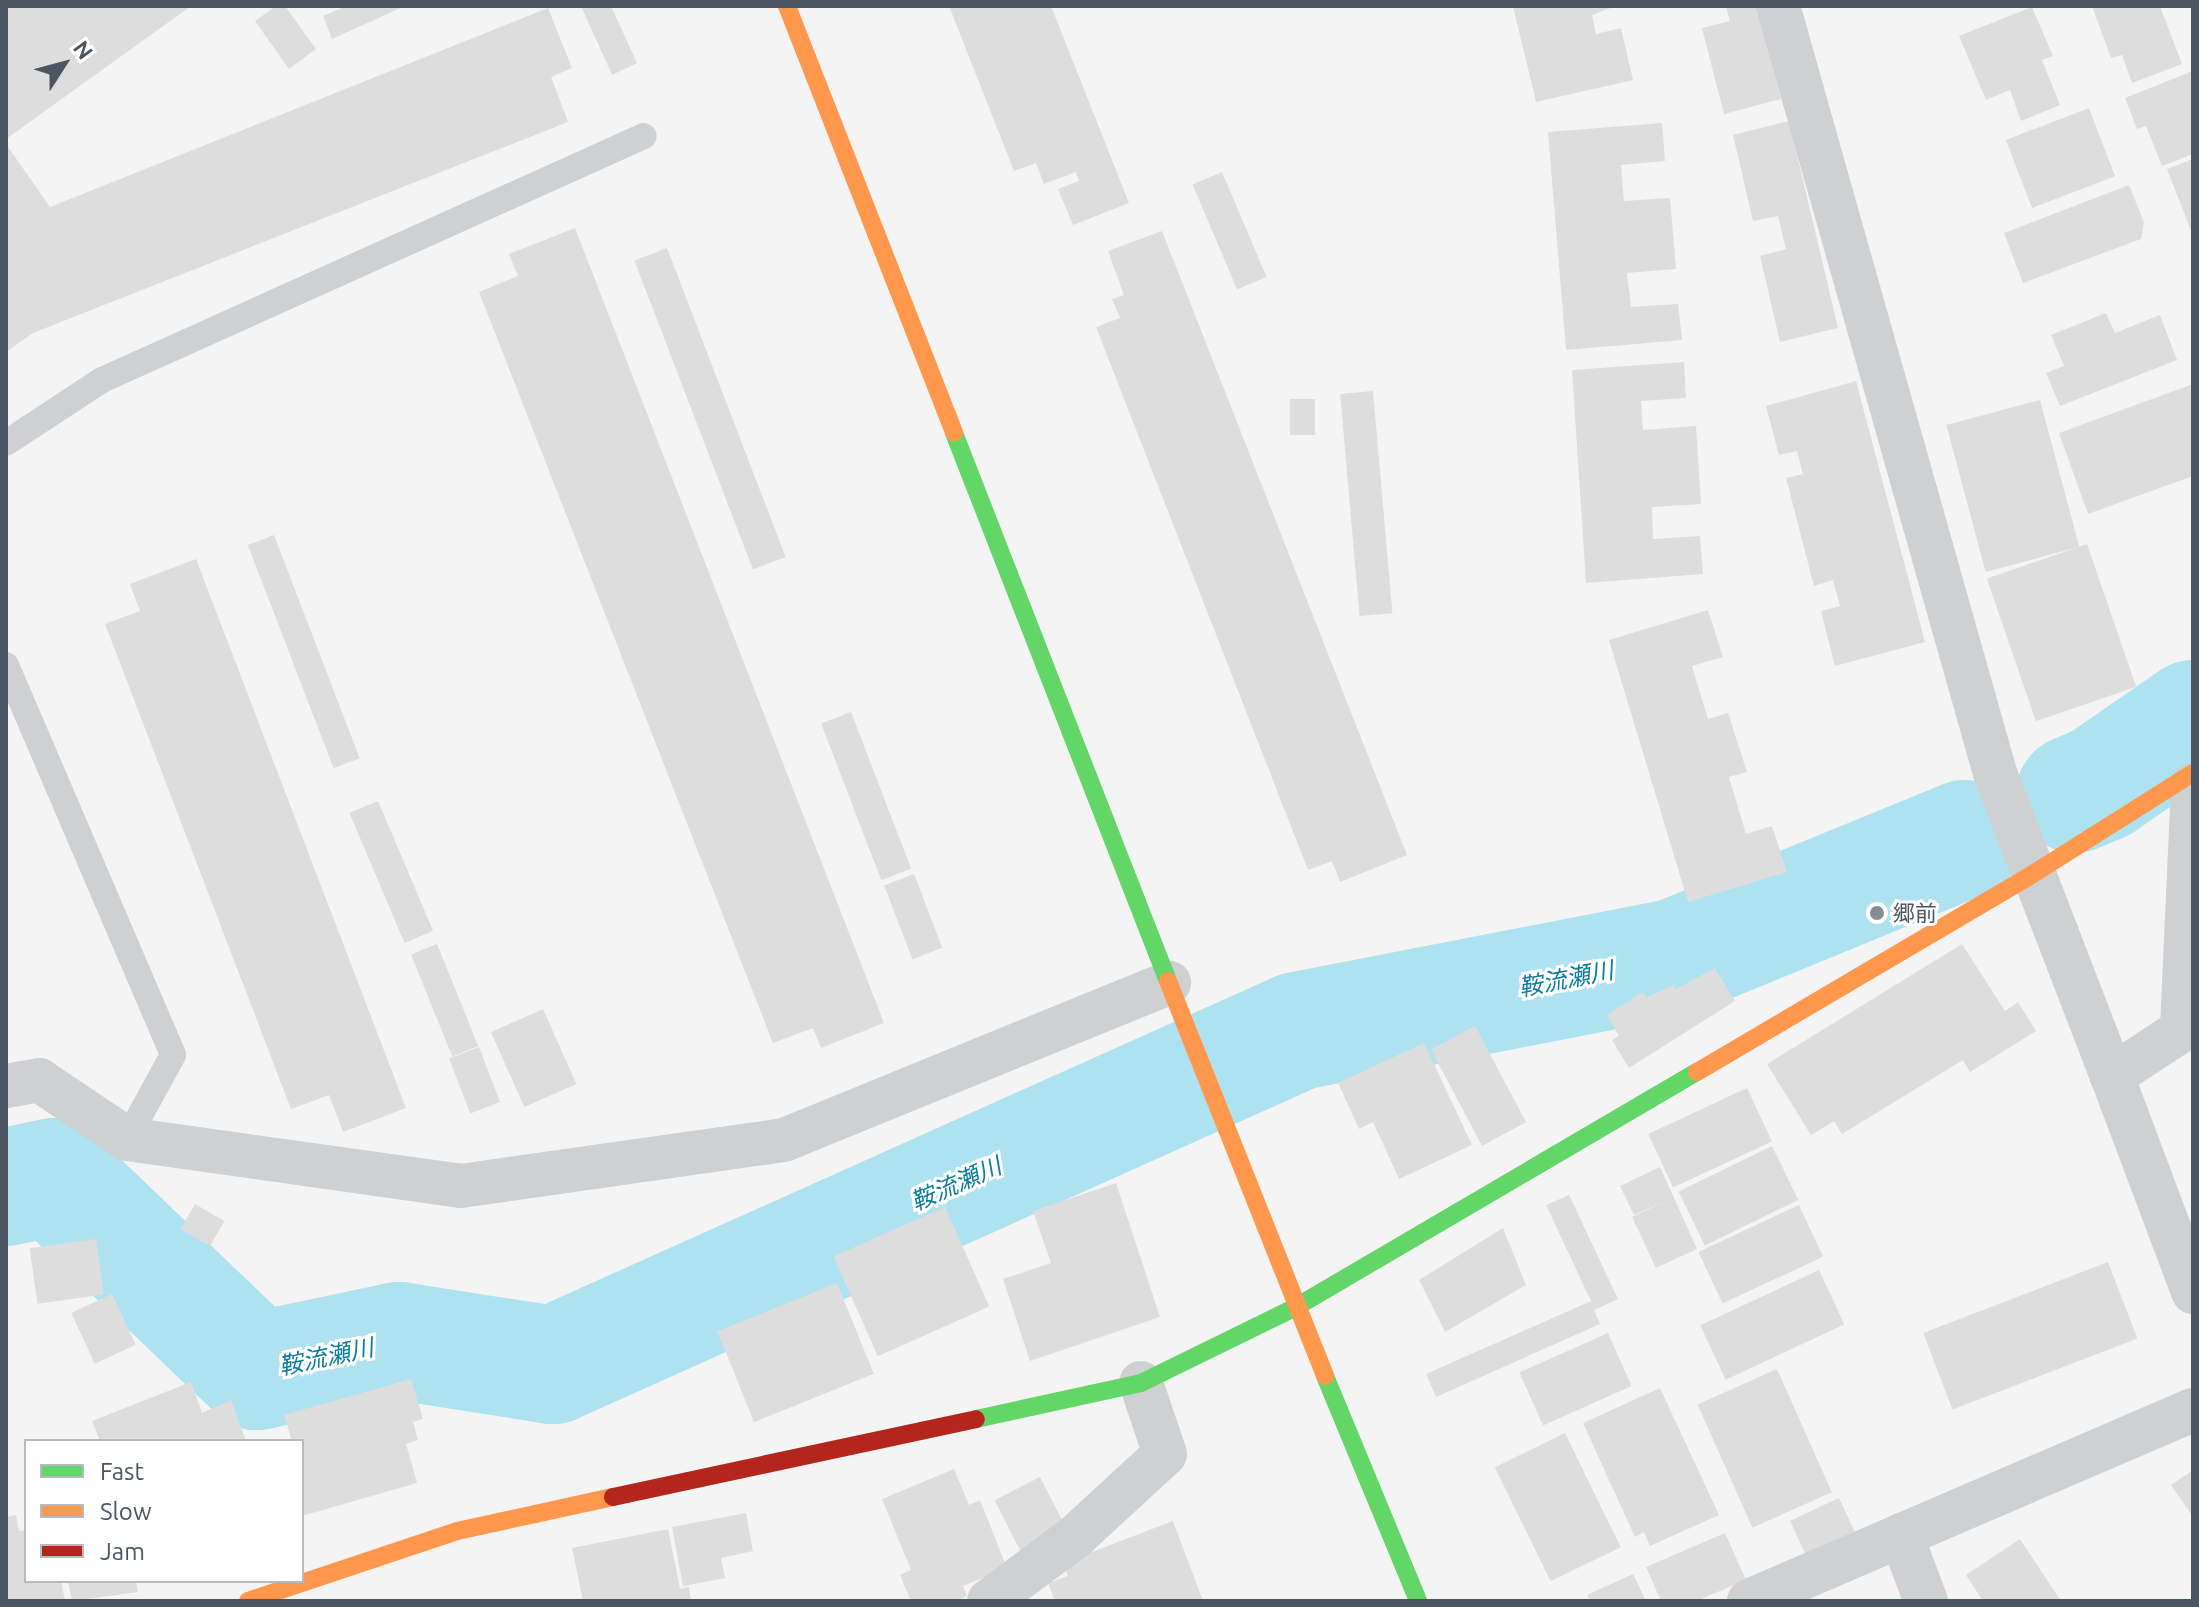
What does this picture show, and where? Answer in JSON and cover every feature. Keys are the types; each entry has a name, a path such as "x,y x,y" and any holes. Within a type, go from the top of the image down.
{"street":[{"path":"787,6 1296,1307 1418,1601"},
{"path":"1778,6 1995,773 2193,1292"},
{"path":"304,1582 457,1531 1141,1383 1296,1307 2033,874 2193,773"},
{"path":"2112,1076 2182,1030 2193,785"},
{"path":"6,1086 39,1080 127,1139 461,1186 784,1140 1169,983"},
{"path":"989,1601 1075,1537 1165,1454 1141,1383"},
{"path":"1749,1601 2193,1410"},
{"path":"1901,1535 1926,1601"},
{"path":"248,1601 302,1583"}],"lane":[{"path":"6,443 102,380 644,136"},
{"path":"6,665 173,1055 127,1139"}],"building":[{"path":"6,6 191,6 6,139"},
{"path":"276,6 285,6 316,49 289,69 255,21"},
{"path":"347,6 405,6 332,39 323,16"},
{"path":"581,6 611,6 637,63 612,75"},
{"path":"949,6 1051,6 1129,203 1073,225 1058,189 1079,181 1076,172 1044,184 1036,163 1014,171"},
{"path":"1513,6 1616,6 1592,15 1596,34 1621,28 1633,80 1536,102"},
{"path":"1726,6 1757,6 1781,99 1724,114 1702,28 1730,21"},
{"path":"2092,6 2160,6 2182,64 2132,83 2122,55 2111,58"},
{"path":"2032,7 2053,56 2042,60 2060,105 2021,121 2010,90 1986,100 1959,36"},
{"path":"548,8 572,68 551,77 568,122 33,333 6,352 6,144 50,207"},
{"path":"2193,71 2193,154 2162,166 2146,126 2137,129 2125,98"},
{"path":"2089,108 2115,176 2032,208 2006,140"},
{"path":"1789,121 1838,328 1780,342 1760,256 1786,249 1778,216 1753,221 1733,135"},
{"path":"1662,123 1665,161 1621,165 1624,201 1670,198 1676,269 1627,273 1631,307 1678,304 1682,340 1566,350 1548,132"},
{"path":"2193,159 2193,236 2167,169"},
{"path":"1222,172 1267,277 1237,289 1193,185"},
{"path":"2129,185 2144,222 2141,239 2023,283 2004,233"},
{"path":"575,228 884,1023 821,1048 813,1028 773,1043 479,292 518,276 509,254"},
{"path":"1162,231 1407,855 1340,882 1332,861 1308,870 1096,327 1120,318 1112,299 1124,295 1108,251"},
{"path":"667,248 786,557 753,570 634,261"},
{"path":"2106,313 2115,333 2160,315 2177,360 2060,406 2046,373 2064,366 2051,335"},
{"path":"1684,362 1686,398 1641,401 1643,430 1696,426 1701,504 1652,507 1653,539 1700,536 1703,574 1586,583 1572,370"},
{"path":"1856,381 1925,642 1835,666 1821,611 1840,606 1833,580 1814,586 1786,478 1803,474 1797,451 1779,455 1766,406"},
{"path":"2193,384 2193,476 2088,514 2059,433"},
{"path":"1373,391 1392,613 1360,616 1340,394"},
{"path":"1290,399 1315,399 1315,435 1290,435"},
{"path":"2040,400 2079,547 1986,572 1946,425"},
{"path":"274,535 360,758 334,768 248,545"},
{"path":"2087,544 2136,687 2036,721 1987,579"},
{"path":"196,559 406,1108 343,1132 329,1095 291,1109 105,624 140,611 130,584"},
{"path":"1708,610 1723,657 1692,666 1708,719 1728,713 1747,772 1729,777 1746,834 1772,826 1787,872 1688,902 1609,640"},
{"path":"851,712 911,869 881,880 821,723"},
{"path":"378,801 433,931 405,943 349,813"},
{"path":"914,874 942,948 912,959 884,885"},
{"path":"437,944 478,1046 452,1056 411,954"},
{"path":"1962,944 2005,1011 2018,1002 2036,1031 1970,1072 1963,1060 1842,1134 1834,1121 1811,1135 1767,1064"},
{"path":"1715,968 1735,1001 1629,1068 1612,1040 1619,1036 1607,1015 1643,992 1647,997 1673,985 1676,989"},
{"path":"543,1009 576,1084 524,1107 491,1032"},
{"path":"1475,1026 1526,1122 1482,1146 1431,1049"},
{"path":"1424,1043 1472,1145 1399,1179 1373,1122 1359,1129 1338,1083"},
{"path":"479,1047 500,1102 470,1114 449,1058"},
{"path":"1747,1088 1772,1141 1673,1188 1648,1134"},
{"path":"1772,1146 1798,1200 1705,1246 1679,1192"},
{"path":"1660,1167 1697,1249 1656,1268 1632,1217 1670,1199 1634,1215 1620,1186"},
{"path":"1116,1183 1160,1317 1030,1361 1003,1279 1051,1263 1033,1211"},
{"path":"1569,1195 1618,1299 1594,1310 1600,1324 1436,1397 1426,1374 1591,1301 1546,1205"},
{"path":"195,1204 224,1221 210,1246 181,1229"},
{"path":"1799,1205 1823,1257 1722,1304 1698,1252"},
{"path":"945,1207 989,1307 878,1356 834,1257"},
{"path":"1503,1228 1526,1285 1445,1332 1419,1280"},
{"path":"96,1239 104,1294 37,1304 30,1248"},
{"path":"2108,1262 2137,1339 1953,1410 1923,1333"},
{"path":"1819,1270 1844,1324 1726,1380 1700,1325"},
{"path":"837,1283 874,1374 754,1422 717,1331"},
{"path":"112,1294 136,1345 95,1364 71,1313"},
{"path":"1608,1333 1632,1386 1543,1425 1519,1372"},
{"path":"1777,1369 1832,1492 1752,1528 1698,1404"},
{"path":"411,1379 423,1419 413,1422 418,1440 406,1444 417,1483 304,1515 304,1439 291,1439 284,1415"},
{"path":"191,1382 202,1413 231,1400 245,1439 99,1439 92,1421"},
{"path":"1660,1388 1719,1515 1650,1546 1644,1532 1635,1537 1583,1423"},
{"path":"1565,1433 1621,1547 1551,1581 1495,1467"},
{"path":"954,1469 969,1505 980,1500 1007,1568 963,1586 967,1596 955,1601 911,1601 900,1575 911,1570 882,1499"},
{"path":"2193,1470 2193,1517 2171,1485"},
{"path":"1040,1477 1067,1530 1021,1553 995,1500"},
{"path":"1839,1498 1858,1538 1809,1561 1790,1521"},
{"path":"746,1513 753,1551 721,1558 725,1578 683,1586 672,1527"},
{"path":"16,1515 19,1531 24,1530 24,1583 61,1583 65,1601 6,1601 6,1517"},
{"path":"1173,1521 1203,1601 1055,1601 1048,1583 1068,1576 1063,1563"},
{"path":"668,1529 680,1589 689,1587 691,1601 583,1601 572,1548"},
{"path":"1725,1533 1746,1580 1696,1601 1661,1601 1646,1567"},
{"path":"2020,1539 2061,1601 1983,1601 1966,1575"},
{"path":"1633,1574 1646,1601 1590,1601 1587,1595"},
{"path":"68,1583 136,1583 138,1592 72,1601"}],"waterway":[{"name":"鞍流瀬川","path":"2075,794 2101,783 2193,719"},
{"name":"鞍流瀬川","path":"6,1187 54,1177 257,1371 399,1341 553,1365 1298,1031 1677,957 1965,839"}],"traffic: fast":[{"path":"954,433 1168,981"},
{"path":"976,1419 1141,1383 1296,1307 1697,1072"},
{"path":"1325,1376 1418,1601"}],"traffic: slow":[{"path":"787,6 954,433"},
{"path":"1697,1072 2033,874 2193,773"},
{"path":"1168,981 1325,1376"},
{"path":"304,1582 457,1531 613,1497"},
{"path":"248,1601 302,1583"}],"traffic: jam":[{"path":"613,1497 976,1419"}],"place":[{"name":"郷前","path":"1877,913"}]}
